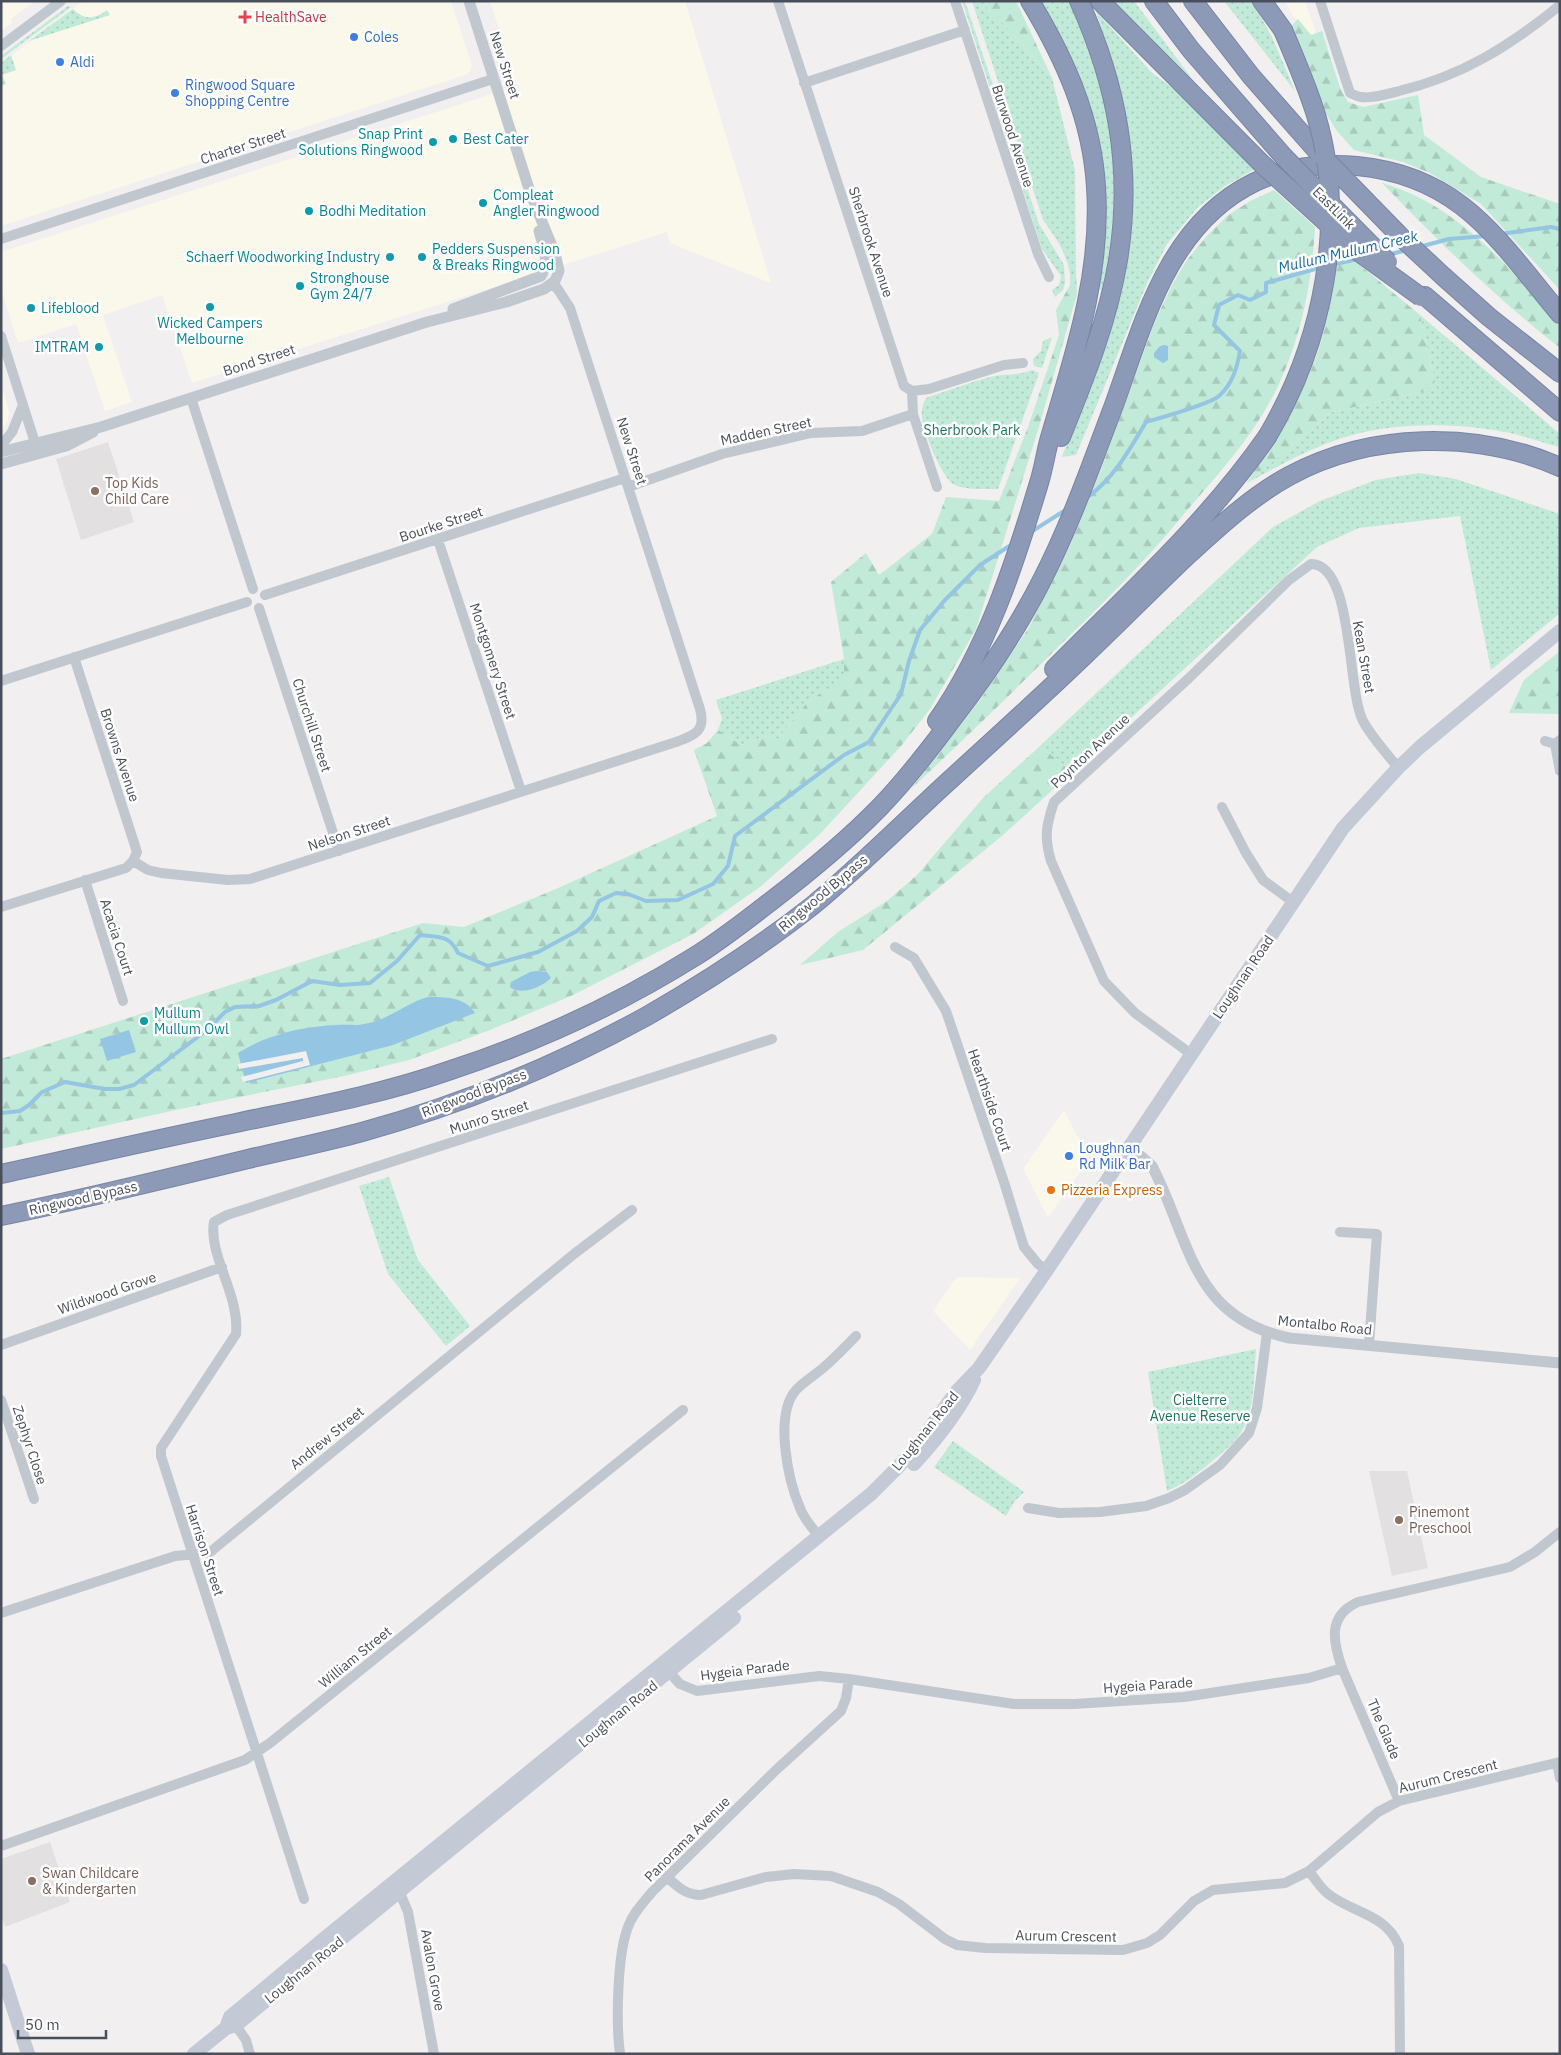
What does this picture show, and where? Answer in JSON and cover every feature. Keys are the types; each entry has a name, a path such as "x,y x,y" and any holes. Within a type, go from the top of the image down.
{"highway":[{"path":"773,900 863,813 917,750 949,703 977,654 999,603 1040,480 1086,308 1092,276 1098,209 1092,154 1086,122 1076,92 1054,42 1030,1"},
{"path":"1040,480 1055,451 1074,404 1103,321 1118,261 1121,230 1122,168 1114,103 1098,47 1079,1"},
{"path":"1100,1 1263,165 1360,253 1423,297"},
{"name":"EastLink","path":"1154,1 1191,50 1284,157 1384,259 1423,297 1456,322 1560,412"},
{"name":"EastLink","path":"1193,1 1251,76 1317,151 1401,237 1489,317 1560,373"},
{"path":"1208,1 1251,76"},
{"path":"1262,1 1283,30"},
{"path":"887,838 1173,548 1220,497 1267,437 1282,412 1300,373 1324,288 1329,244 1329,192 1324,149 1316,117 1308,92 1270,1"},
{"path":"773,900 832,854 882,806 924,756 988,672 1043,578 1097,452 1153,298 1171,261 1190,234 1211,212 1232,196 1257,181 1313,165 1333,164 1395,172 1430,185 1458,201 1480,219 1560,314"},
{"path":"887,838 1082,658 1238,510 1291,475 1323,461 1360,450 1399,443 1436,440 1474,443 1510,449 1560,466"},
{"name":"Ringwood Bypass","path":"1,1216 363,1132 438,1108 529,1073 601,1040 646,1016 747,954 815,903 887,838"},
{"name":"Ringwood Bypass","path":"1,1174 321,1106 385,1090 448,1071 564,1026 629,994 697,955 773,900"}],"main road":[{"name":"Loughnan Road","path":"230,2024 325,1938 820,1536 871,1494 899,1466 916,1447 956,1392 979,1368 1047,1270 1343,828 1420,747 1560,631"},
{"name":"Loughnan Road","path":"194,2054 400,1893 861,1514 921,1456 965,1400 979,1368"},
{"path":"1,1970 28,2054"}],"street":[{"path":"1,46 60,1"},
{"name":"New Street","path":"469,1 531,195 554,253 559,271 551,285"},
{"name":"Sherbrook Avenue","path":"778,1 904,386 912,391"},
{"name":"Burwood Avenue","path":"955,1 1038,254 1049,277"},
{"path":"1320,1 1350,93 1361,97 1418,87 1456,73 1488,57 1524,34 1560,5"},
{"path":"804,82 964,30"},
{"name":"Charter Street","path":"1,239 493,79"},
{"name":"New Street","path":"531,195 545,256 543,272 551,285 557,288 570,308 700,709 701,727"},
{"name":"Bond Street","path":"427,322 543,272"},
{"path":"478,299 535,284 551,285"},
{"name":"Bond Street","path":"1,464 37,449 101,427 427,322 506,302 551,285"},
{"path":"1,336 37,449"},
{"path":"937,487 912,414 912,391 929,389 1004,365 1023,362"},
{"path":"191,398 253,589"},
{"path":"1,446 12,432 23,405"},
{"name":"Madden Street","path":"626,483 722,454 811,433 862,431 912,414"},
{"name":"Bond Street","path":"1,452 37,449"},
{"name":"Bourke Street","path":"265,596 438,540 626,483"},
{"name":"Montgomery Street","path":"438,540 521,791"},
{"name":"Kean Street","path":"1301,570 1311,564 1318,565 1332,578 1337,587 1362,721 1398,768"},
{"name":"Poynton Avenue","path":"1192,1054 1135,1013 1104,981 1051,861 1046,842 1046,824 1054,802 1189,678 1301,570"},
{"path":"253,589 260,590 265,596 265,603 259,608 252,607 247,602 247,594 253,589"},
{"path":"1,681 247,602"},
{"name":"Churchill Street","path":"259,608 338,851"},
{"name":"Browns Avenue","path":"74,657 137,852 133,861"},
{"name":"Nelson Street","path":"133,861 148,870 161,873 242,880 338,851 687,738 694,735 701,727"},
{"path":"1553,741 1560,771"},
{"path":"1222,807 1246,854 1263,880 1293,902"},
{"path":"1,907 126,868 133,861"},
{"name":"Acacia Court","path":"85,880 123,1001"},
{"name":"Hearthside Court","path":"895,947 914,958 946,1011 1024,1246 1038,1264 1047,1270"},
{"name":"Munro Street","path":"214,1222 226,1215 772,1039"},
{"name":"Montalbo Road","path":"1128,1149 1142,1157 1152,1166 1205,1285 1230,1313 1267,1333 1289,1338 1560,1362"},
{"name":"Andrew Street","path":"1,1613 175,1556 209,1553 574,1254 632,1210"},
{"name":"Harrison Street","path":"214,1222 213,1236 236,1311 236,1334 161,1448 161,1456 304,1899"},
{"path":"1340,1232 1377,1234 1369,1345"},
{"name":"Wildwood Grove","path":"1,1345 222,1267"},
{"path":"1028,1508 1059,1513 1108,1511 1146,1506 1185,1490 1220,1465 1249,1433 1257,1408 1267,1333"},
{"path":"820,1536 800,1510 794,1491 787,1457 786,1418 789,1402 796,1390 831,1362 856,1336"},
{"name":"Zephyr Close","path":"1,1400 5,1426 34,1499"},
{"name":"William Street","path":"1,1846 244,1760 270,1743 682,1410"},
{"path":"1342,1668 1334,1646 1335,1628 1346,1607 1358,1602 1510,1567 1535,1552 1560,1532"},
{"name":"Hygeia Parade","path":"669,1672 680,1684 697,1690 819,1676 1014,1704 1074,1704 1184,1698 1309,1678 1342,1668"},
{"name":"The Glade","path":"1342,1668 1365,1718 1399,1802"},
{"name":"Panorama Avenue","path":"620,2054 618,1999 623,1941 636,1911 667,1877 776,1770 841,1711 846,1698 849,1679"},
{"path":"1558,1762 1560,1778"},
{"name":"Aurum Crescent","path":"667,1877 684,1892 701,1895 766,1877 794,1874 831,1876 878,1892 899,1904 945,1939 957,1945 985,1948 1123,1950 1147,1943 1160,1935 1194,1900 1213,1890 1285,1883 1309,1871 1378,1812 1399,1802 1558,1762"},
{"path":"1309,1871 1328,1894 1380,1921 1396,1937 1399,1946 1400,2054"},
{"name":"Avalon Grove","path":"400,1893 408,1912 434,2054"},
{"path":"230,2024 246,2040 250,2054"}],"shaded area":[{"path":"1,1 36,1 11,19 12,23 1,31"},
{"name":"Ringwood Square Shopping Centre","path":"83,1 451,1 472,66 468,74 1,226 1,63"},
{"path":"490,1 685,1 771,283 670,243 667,232 192,383 162,295 103,315 132,402 105,411 76,324 18,343 1,289 1,252 517,86"},
{"path":"1285,1 1305,1 1316,33 1311,35 1298,19 1295,19"},
{"path":"1,383 9,411 8,420 1,432"},
{"name":"Top Kids Child Care","path":"108,442 134,522 81,540 56,459"},
{"path":"1064,1110 1089,1160 1048,1217 1023,1169"},
{"path":"959,1277 1020,1278 970,1350 933,1311 954,1280"},
{"name":"Pinemont Preschool","path":"1369,1471 1407,1471 1428,1568 1392,1576"},
{"name":"Swan Childcare & Kindergarten","path":"50,1842 70,1902 5,1927 1,1916 1,1859"}],"green space":[{"path":"962,1 965,1 1039,224 1064,265 1065,283 1063,290 1055,297 1052,290 1059,285 1061,276 1042,249"},
{"path":"972,1 985,1 989,11 1003,23 1052,78 1075,170 1076,274 1070,274 1063,252 1043,220"},
{"path":"985,1 1016,1 1052,78 1003,23 989,11"},
{"path":"1038,1 1071,1 1090,45 1101,80 1112,139 1114,170 1108,261 1102,290 1099,289 1098,276 1102,201"},
{"path":"1110,1 1134,1 1199,88"},
{"path":"1224,1 1252,1 1272,37 1295,91"},
{"path":"68,6 71,7 1,59 1,56"},
{"path":"73,9 85,17 98,16 107,10 110,15 29,41"},
{"path":"1096,11 1152,73 1174,89 1255,169 1225,186 1198,207 1167,244 1148,281 1076,455 1062,457 1080,409 1124,251 1117,81"},
{"path":"1298,19 1311,35 1322,31 1340,88 1348,102 1363,107 1418,95 1424,135 1481,177 1560,204 1560,290 1481,204 1430,173 1403,162 1354,150 1337,131 1321,106 1314,79 1292,25"},
{"path":"11,55 16,70 2,75 6,84 1,86 1,63"},
{"path":"1382,183 1410,193 1435,207 1459,222 1480,240 1560,324 1560,348 1468,268"},
{"path":"1274,190 1315,227 1308,287 1300,327 1287,365 1270,402 1248,436 1223,468 1137,567 1019,686 910,790 980,700 1028,629 1069,548 1099,475 1155,321 1173,283 1187,260 1227,216 1250,201"},
{"path":"1338,247 1420,315 1435,382 1423,392 1332,412 1247,483 1288,416 1314,363 1329,309"},
{"path":"1070,274 1076,274 1077,294 1038,430 976,629 930,709 901,746 820,834 760,887 693,934 573,995 490,1030 409,1060 344,1076 180,1109 1,1149 1,1059 423,923 464,927 556,889 717,816 694,750 707,743 718,730 741,745 766,736 778,739 806,704 822,692 844,681 844,658 831,582 866,553 879,575 932,534 946,497 999,501 1028,427 1059,335 1056,310 1070,285"},
{"path":"1420,315 1560,434 1560,447 1512,433 1464,426 1421,425 1378,429 1327,443 1247,483 1332,412 1423,392 1435,382"},
{"path":"1052,337 1042,368 1034,366 1033,359 1041,351 1043,341"},
{"name":"Sherbrook Park","path":"1032,370 1039,373 998,489 959,487 955,485 944,474 939,465 923,424 922,407 926,398 990,377"},
{"path":"1419,473 1456,479 1560,514 1560,613 1491,670 1460,516 1359,528 1317,547 1072,772 1040,746 1273,527 1320,501 1376,480"},
{"path":"1560,651 1560,714 1509,713 1524,680"},
{"path":"844,659 845,682 822,692 806,704 778,739 766,736 741,745 718,730 722,719 716,700"},
{"path":"1040,746 1072,772 1003,835 863,950 800,965 838,932 887,901 917,875 984,797"},
{"path":"389,1177 418,1260 470,1326 446,1346 388,1274 359,1186"},
{"name":"Cielterre Avenue Reserve","path":"1256,1349 1252,1400 1247,1420 1240,1434 1229,1447 1201,1471 1167,1491 1148,1372"},
{"path":"953,1441 1024,1492 1014,1502 1006,1516 934,1467"}],"water":[{"path":"1160,346 1168,346 1168,360 1163,363 1154,357 1154,353"},
{"path":"530,972 547,972 551,978 531,989 520,991 510,987 511,982"},
{"path":"428,997 460,1001 475,1013 393,1045 246,1083 238,1053 261,1041 273,1036 311,1027 358,1025 372,1022"},
{"path":"129,1030 136,1052 107,1061 100,1039"}],"pier":[{"path":"306,1051 310,1065 243,1082 241,1077 303,1061 303,1058 239,1069 238,1064"}],"waterway":[{"name":"Mullum Mullum Creek","path":"1500,234 1551,227 1560,229"},
{"name":"Mullum Mullum Creek","path":"1419,247 1449,239 1486,236"},
{"name":"Mullum Mullum Creek","path":"1387,255 1407,250"},
{"name":"Mullum Mullum Creek","path":"1331,265 1358,259"},
{"name":"Mullum Mullum Creek","path":"1086,498 1096,491 1113,473 1146,422 1206,403 1219,396 1228,386 1236,369 1240,351 1214,325 1219,305 1238,295 1250,300 1266,292 1266,283 1322,267"},
{"name":"Mullum Mullum Creek","path":"1031,532 1067,509"},
{"name":"Mullum Mullum Creek","path":"1,1113 20,1111 42,1092 65,1082 105,1089 119,1089 134,1085 207,1030 225,1012 235,1007 259,1006 276,1000 312,981 340,985 370,983 397,961 420,935 443,938 451,943 458,953 488,966 538,952 577,931 592,917 599,901 616,893 628,894 646,901 678,900 713,884 728,866 735,836 844,755 869,742 901,694 909,661 920,630 945,600 980,565 1014,543"}],"place":[{"name":"HealthSave","path":"245,17"},
{"name":"Coles","path":"354,37"},
{"name":"Aldi","path":"60,62"},
{"name":"Ringwood Square Shopping Centre","path":"175,93"},
{"name":"Best Cater","path":"453,139"},
{"name":"Snap Print Solutions Ringwood","path":"433,142"},
{"name":"Compleat Angler Ringwood","path":"483,203"},
{"name":"Bodhi Meditation","path":"309,211"},
{"name":"Schaerf Woodworking Industry","path":"390,257"},
{"name":"Pedders Suspension & Breaks Ringwood","path":"422,257"},
{"name":"Stronghouse Gym 24/7","path":"300,286"},
{"name":"Wicked Campers Melbourne","path":"210,307"},
{"name":"Lifeblood","path":"31,308"},
{"name":"IMTRAM","path":"99,347"},
{"name":"Top Kids Child Care","path":"95,491"},
{"name":"Mullum Mullum Owl","path":"144,1021"},
{"name":"Loughnan Rd Milk Bar","path":"1069,1156"},
{"name":"Pizzeria Express","path":"1051,1190"},
{"name":"Pinemont Preschool","path":"1399,1520"},
{"name":"Swan Childcare & Kindergarten","path":"32,1881"}]}
